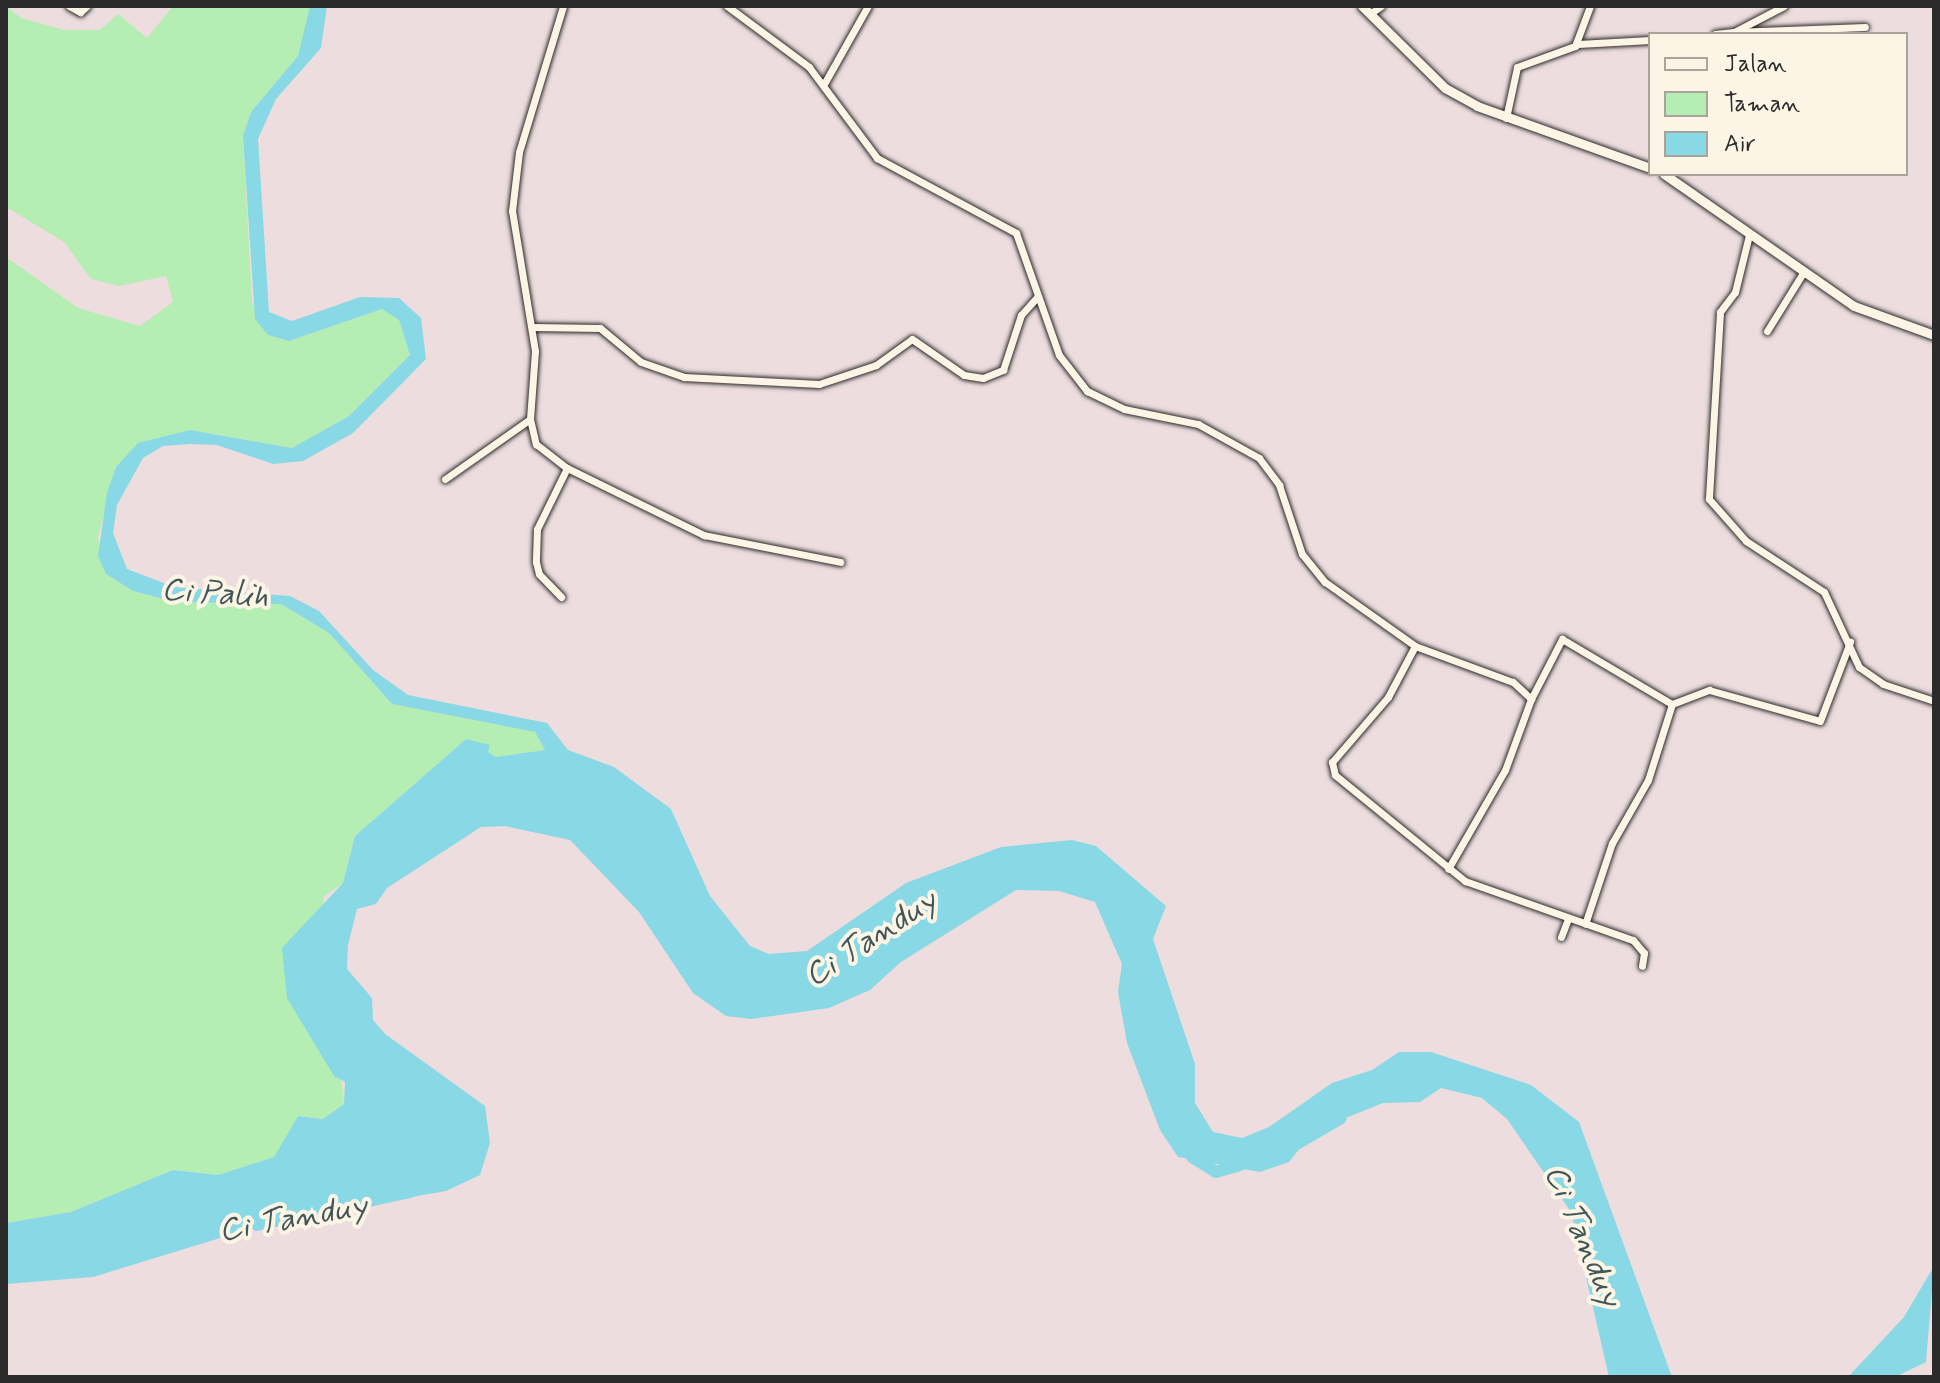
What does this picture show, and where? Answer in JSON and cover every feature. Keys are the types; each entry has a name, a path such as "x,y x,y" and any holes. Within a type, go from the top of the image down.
{"street":[{"path":"69,6 78,12 87,6"},
{"path":"563,6 522,140 512,211 533,327 537,377 530,419 536,444 567,468 704,535 840,562"},
{"path":"727,6 824,84 877,158 1016,233 1059,355 1087,391 1124,409 1198,424 1259,458 1279,485 1310,565 1337,592 1415,646 1513,682 1531,699"},
{"path":"824,84 868,6"},
{"path":"1381,6 1367,10 1445,88 1506,118 1648,167"},
{"path":"1578,44 1590,6"},
{"path":"1734,32 1784,6"},
{"path":"1734,32 1865,27"},
{"path":"1506,118 1517,67 1578,44 1648,40"},
{"path":"1667,176 1854,306 1934,335"},
{"path":"1749,235 1735,292 1720,312 1709,499 1746,541 1824,592 1850,642 1859,667 1883,684 1934,701"},
{"path":"1767,331 1803,273"},
{"path":"533,327 600,328 641,362 684,377 819,384 876,365 912,339 964,375 983,378 1003,370 1021,315 1037,297"},
{"path":"445,479 530,419"},
{"path":"561,597 539,574 536,562 537,529 567,468"},
{"path":"1448,869 1505,770 1531,699 1562,639 1597,665 1672,704 1709,690 1820,721 1850,642"},
{"path":"1415,646 1388,697 1330,767 1448,869 1494,895 1633,940 1644,953 1642,966"},
{"path":"1585,924 1612,843 1648,780 1672,704"},
{"path":"1561,937 1568,919"}],"green space":[{"path":"6,6 21,18 64,30 100,30 118,14 147,38 173,6 310,6 308,33 298,56 251,112 243,136 252,302 268,335 289,341 382,309 399,320 410,355 349,416 292,448 190,430 116,467 98,538 106,574 133,591 175,602 281,604 329,633 392,704 535,732 545,750 496,757 487,752 490,746 466,739 355,836 343,883 323,897 344,1104 323,1119 298,1116 274,1157 218,1175 173,1170 71,1212 6,1223 6,257 78,308 140,326 173,302 166,276 119,286 91,279 64,242 6,207"}],"water":[{"name":"Ci Palih","path":"310,6 327,6 321,48 276,99 258,139 269,312 292,321 360,297 399,298 421,318 426,359 353,433 303,461 273,464 217,445 190,444 163,446 143,458 117,505 113,533 127,569 174,587 290,596 319,611 373,670 408,695 547,723 568,750 614,767 671,809 710,896 750,946 769,954 807,951 906,883 1001,847 1072,840 1096,846 1166,906 1153,939 1195,1064 1195,1103 1213,1132 1242,1138 1269,1127 1332,1083 1372,1070 1399,1052 1431,1052 1531,1085 1579,1122 1672,1377 1609,1377 1571,1212 1507,1119 1482,1098 1441,1088 1420,1102 1383,1103 1313,1131 1289,1162 1260,1172 1178,1157 1160,1130 1127,1043 1118,992 1122,964 1095,902 1059,891 1016,890 901,962 870,990 829,1008 751,1019 726,1016 693,993 639,912 570,840 505,826 481,827 387,888 376,904 357,909 348,945 347,969 372,998 373,1020 385,1034 485,1106 490,1143 480,1175 446,1191 279,1220 93,1277 6,1284 6,1223 71,1212 173,1170 218,1175 274,1157 298,1116 323,1119 344,1104 345,1082 334,1076 287,998 282,948 343,883 355,836 466,739 490,745 488,752 496,757 545,750 535,732 392,704 329,633 281,604 175,602 133,591 106,574 98,556 107,493 116,467 138,443 190,430 292,448 349,416 410,355 399,320 382,309 289,341 268,335 255,319 243,136 251,112 298,56"},
{"path":"1934,1266 1926,1362 1895,1377 1848,1377 1904,1317"}],"waterway":[{"name":"Ci Tanduy","path":"1288,1149 1341,1118"},
{"name":"Ci Tanduy","path":"1192,1157 1216,1172 1241,1165"},
{"name":"Ci Tanduy","path":"257,1225 410,1192"}]}
